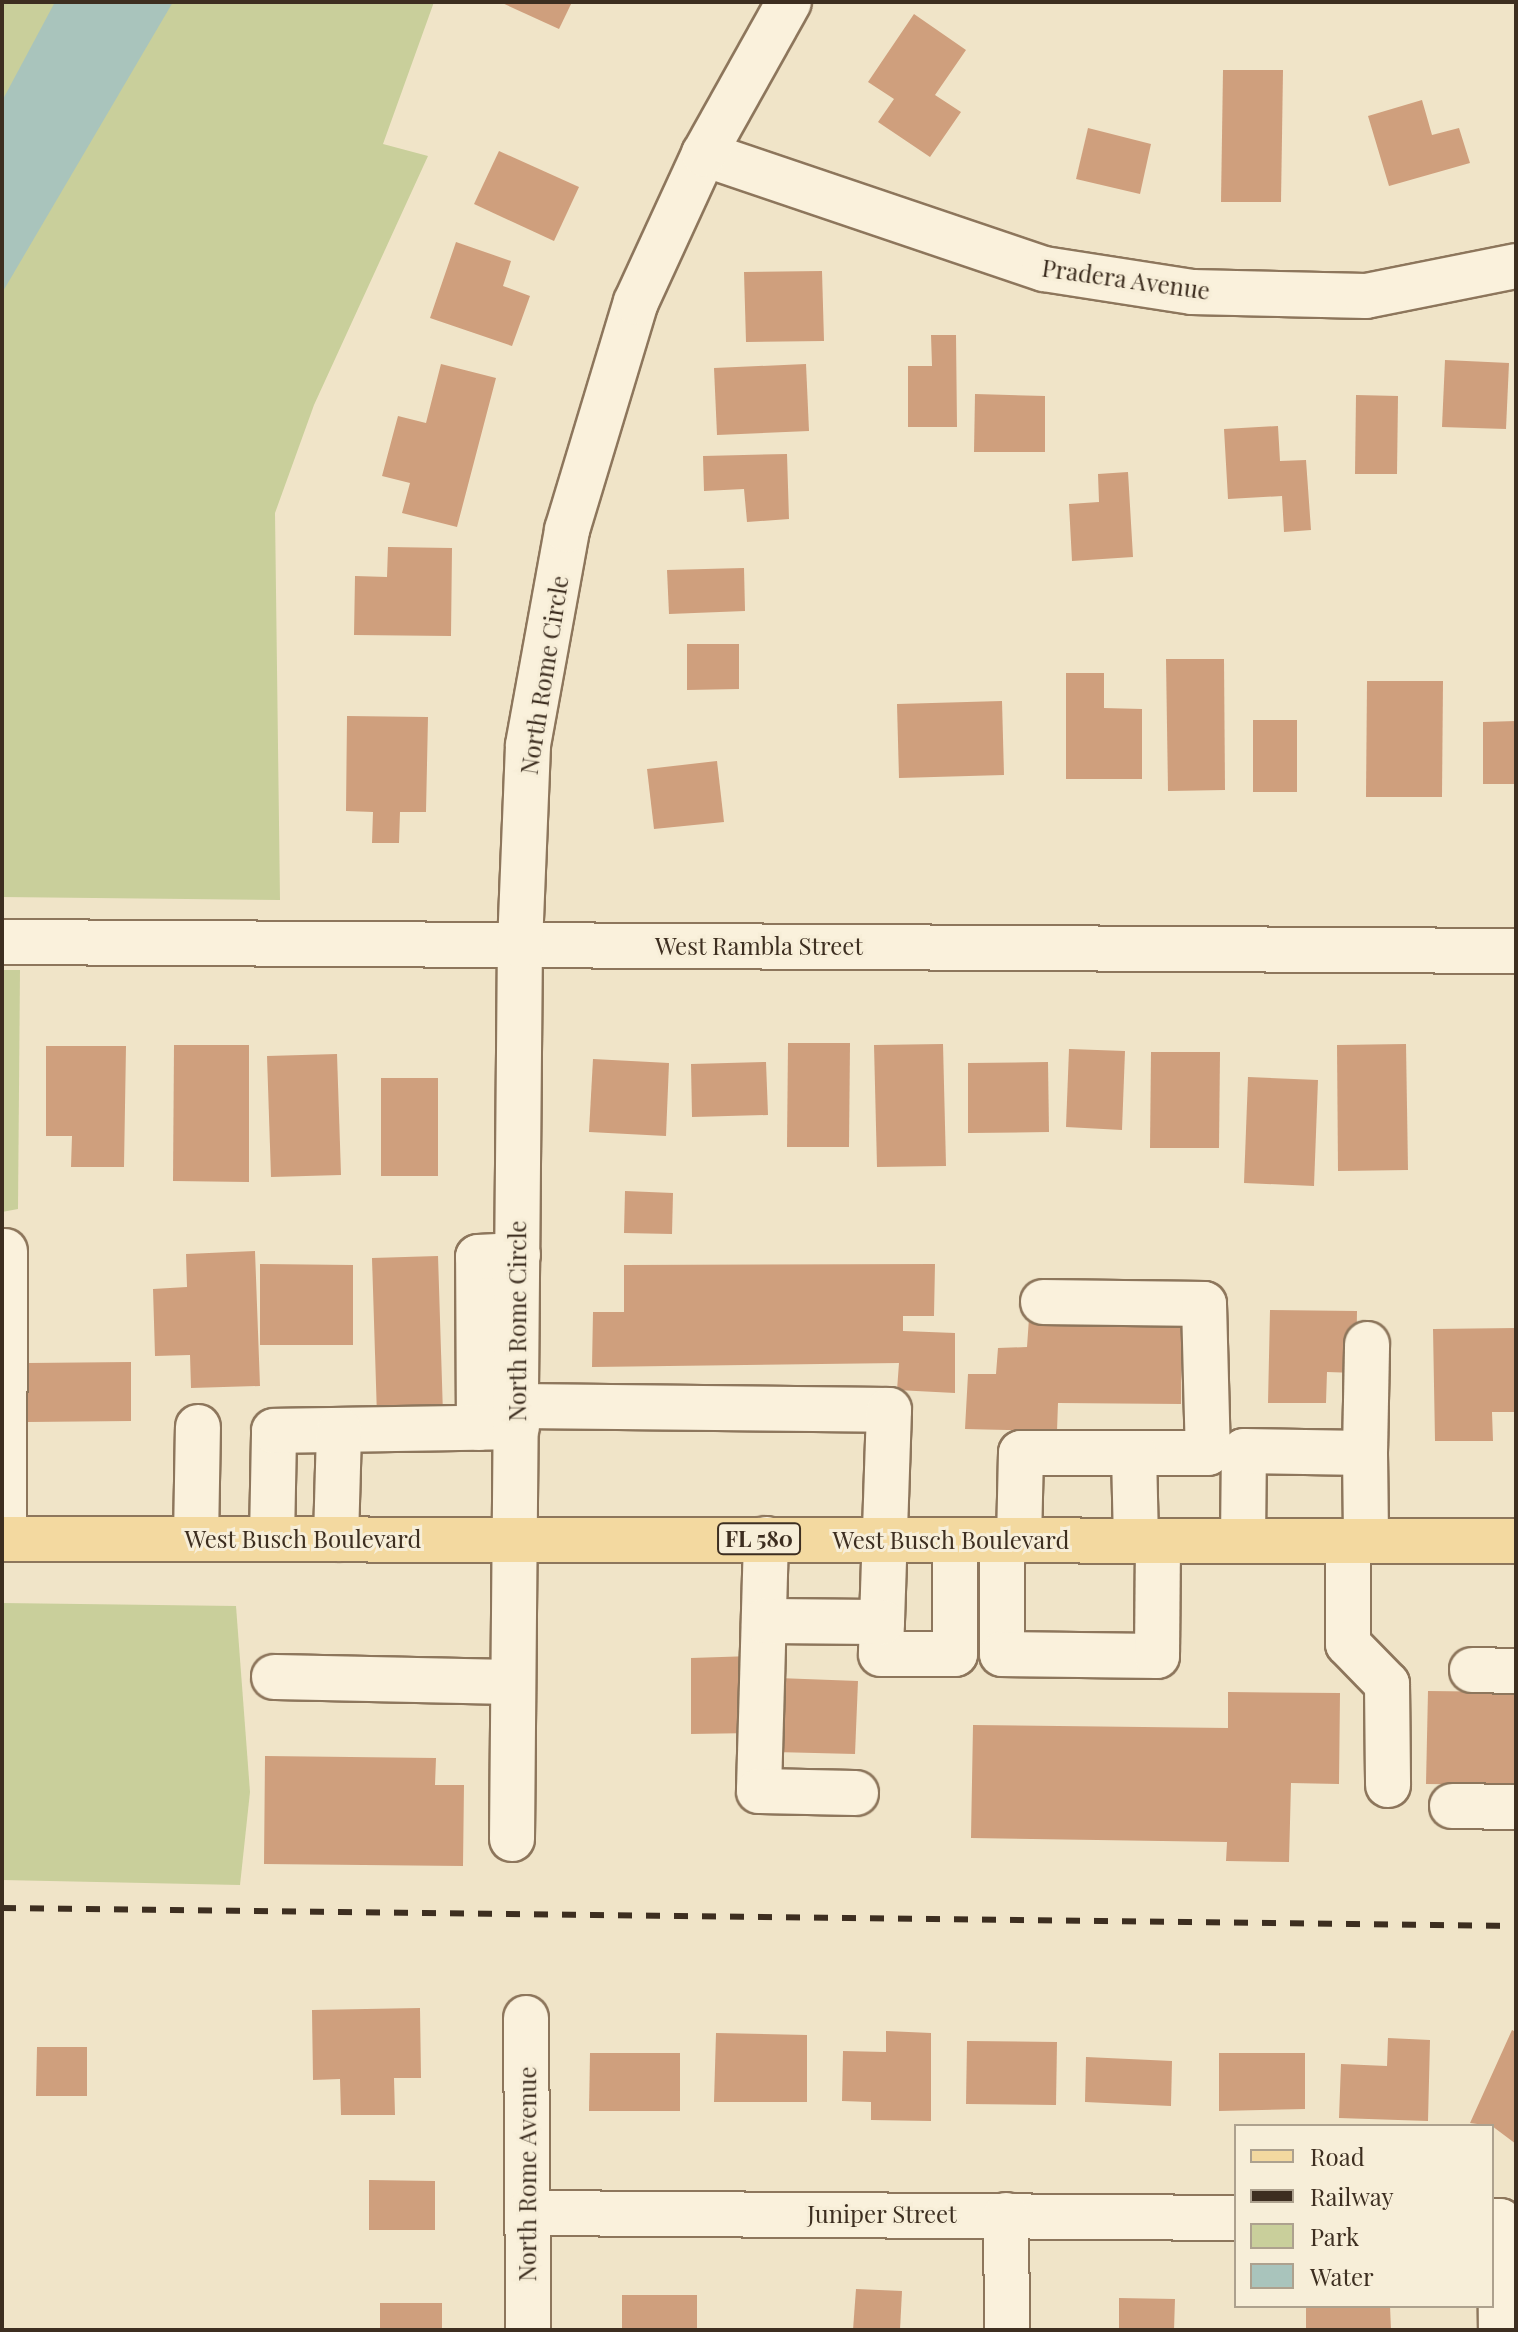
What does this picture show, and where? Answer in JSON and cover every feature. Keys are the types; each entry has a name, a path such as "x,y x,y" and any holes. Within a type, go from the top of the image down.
{"main road":[{"name":"West Busch Boulevard","path":"3,1539 1516,1541"}],"street":[{"name":"North Rome Circle","path":"512,1839 516,1539 504,1420 518,1255 520,945 528,745 567,530 636,302 704,154 789,2"},
{"name":"Pradera Avenue","path":"704,154 1044,269 1192,292 1366,296 1516,266"},
{"name":"West Rambla Street","path":"2,942 1516,951"},
{"path":"3,1539 5,1251"},
{"path":"1002,1654 1021,1453 1208,1453 1204,1304 1043,1302"},
{"path":"1367,1344 1365,1453 1348,1644 1387,1684 1388,1785"},
{"path":"272,1539 274,1431 504,1420 889,1410 881,1654 1157,1656 1147,1541 1134,1453"},
{"path":"196,1539 198,1427"},
{"path":"336,1539 339,1430"},
{"path":"1243,1541 1244,1451 1365,1453"},
{"path":"766,1539 759,1791 856,1793"},
{"path":"955,1540 955,1654"},
{"path":"764,1621 882,1622"},
{"path":"1472,1670 1516,1671"},
{"path":"274,1677 512,1682"},
{"path":"1452,1806 1516,1807"},
{"name":"North Rome Avenue","path":"526,2018 528,2330"},
{"name":"Juniper Street","path":"528,2213 1234,2218"},
{"path":"1006,2215 1007,2330"},
{"path":"1496,2221 1501,2330"}],"green space":[{"path":"2,2 434,2 383,144 428,156 314,405 275,513 280,900 2,897"},
{"path":"2,970 20,970 18,1209 2,1212"},
{"path":"2,1603 236,1606 250,1792 240,1885 2,1880"}],"water":[{"path":"55,2 173,2 2,293 2,101"}],"building":[{"path":"500,2 572,2 559,29"},
{"path":"914,14 966,50 935,95 961,112 930,157 878,122 894,99 868,82"},
{"path":"1223,70 1283,70 1281,202 1221,202"},
{"path":"1422,100 1432,135 1459,128 1470,163 1389,186 1368,116"},
{"path":"1088,128 1151,144 1140,194 1076,179"},
{"path":"499,151 579,187 554,241 474,204"},
{"path":"456,242 511,261 503,286 530,296 512,346 430,318"},
{"path":"822,271 824,341 746,342 744,272"},
{"path":"931,335 956,335 957,427 908,427 908,366 932,366"},
{"path":"1445,360 1509,363 1506,429 1442,427"},
{"path":"441,364 496,378 457,527 402,513 410,483 382,476 398,416 426,423"},
{"path":"806,364 809,431 717,435 714,368"},
{"path":"975,394 1045,396 1045,452 974,452"},
{"path":"1356,395 1398,396 1397,474 1355,474"},
{"path":"1278,426 1280,461 1306,460 1311,530 1284,532 1282,496 1228,499 1224,429"},
{"path":"787,454 789,519 747,522 744,489 704,491 703,456"},
{"path":"1128,472 1133,557 1072,561 1069,504 1099,502 1098,474"},
{"path":"388,547 452,548 451,636 354,635 355,576 387,577"},
{"path":"744,568 745,611 669,614 667,570"},
{"path":"687,644 739,644 739,689 687,690"},
{"path":"1166,659 1224,659 1225,790 1168,791"},
{"path":"1066,673 1104,673 1104,708 1142,709 1142,779 1066,779"},
{"path":"1367,681 1443,681 1442,797 1366,797"},
{"path":"1002,701 1004,775 899,778 897,704"},
{"path":"347,716 428,717 426,812 400,812 399,843 372,843 373,812 346,811"},
{"path":"1253,720 1297,720 1297,792 1253,792"},
{"path":"1516,721 1516,784 1483,784 1483,722"},
{"path":"717,761 724,822 654,829 647,769"},
{"path":"788,1043 850,1043 849,1147 787,1147"},
{"path":"943,1044 946,1166 877,1167 874,1045"},
{"path":"1406,1044 1408,1170 1338,1171 1337,1045"},
{"path":"174,1045 249,1045 249,1182 173,1181"},
{"path":"46,1046 126,1046 124,1167 71,1167 72,1136 46,1136"},
{"path":"1069,1049 1125,1051 1122,1130 1066,1127"},
{"path":"1151,1052 1220,1052 1219,1148 1150,1148"},
{"path":"337,1054 341,1175 271,1177 267,1056"},
{"path":"593,1059 669,1063 666,1136 589,1132"},
{"path":"766,1062 768,1115 692,1117 691,1064"},
{"path":"1048,1062 1049,1132 968,1133 968,1063"},
{"path":"1248,1077 1318,1080 1314,1186 1244,1183"},
{"path":"381,1078 438,1078 438,1176 381,1176"},
{"path":"625,1191 673,1193 672,1234 624,1233"},
{"path":"255,1251 260,1386 191,1388 190,1355 155,1356 153,1289 187,1287 186,1254"},
{"path":"438,1256 443,1414 377,1416 372,1258"},
{"path":"260,1264 353,1265 353,1345 260,1345"},
{"path":"935,1264 934,1316 903,1316 903,1331 955,1333 955,1393 897,1390 899,1363 592,1367 593,1312 624,1312 624,1265"},
{"path":"1270,1310 1357,1311 1356,1373 1327,1372 1326,1403 1268,1403"},
{"path":"1029,1318 1182,1320 1181,1404 1058,1403 1057,1431 965,1429 968,1374 996,1374 998,1348 1027,1347"},
{"path":"1516,1328 1516,1412 1492,1412 1493,1441 1435,1441 1433,1329"},
{"path":"131,1362 131,1421 28,1422 28,1363"},
{"path":"752,1656 753,1733 691,1734 691,1658"},
{"path":"778,1678 858,1681 855,1754 775,1752"},
{"path":"1428,1691 1516,1692 1516,1785 1426,1784"},
{"path":"1228,1692 1340,1693 1339,1784 1291,1783 1289,1862 1226,1861 1227,1842 971,1838 973,1725 1228,1728"},
{"path":"265,1756 436,1758 435,1785 464,1785 463,1866 264,1864"},
{"path":"420,2008 421,2078 394,2078 395,2115 341,2115 340,2079 313,2080 312,2010"},
{"path":"1512,2030 1516,2032 1516,2144 1494,2128 1494,2124 1470,2123"},
{"path":"886,2031 931,2033 931,2121 871,2120 871,2102 842,2101 843,2051 886,2052"},
{"path":"716,2033 807,2035 807,2102 714,2102"},
{"path":"1388,2038 1430,2040 1428,2121 1339,2118 1341,2064 1387,2066"},
{"path":"967,2041 1057,2042 1056,2105 966,2104"},
{"path":"37,2047 87,2047 87,2096 36,2096"},
{"path":"590,2053 680,2053 680,2111 589,2111"},
{"path":"1219,2053 1305,2053 1305,2109 1219,2111"},
{"path":"1086,2057 1172,2061 1171,2106 1085,2102"},
{"path":"369,2180 435,2181 435,2230 369,2230"},
{"path":"856,2289 902,2291 900,2330 853,2330"},
{"path":"622,2295 697,2295 697,2330 622,2330"},
{"path":"1119,2298 1175,2299 1174,2330 1119,2330"},
{"path":"380,2303 442,2303 442,2330 380,2330"},
{"path":"1306,2308 1390,2308 1391,2330 1306,2330"}],"railway":[{"path":"2,1908 1516,1926"}]}
